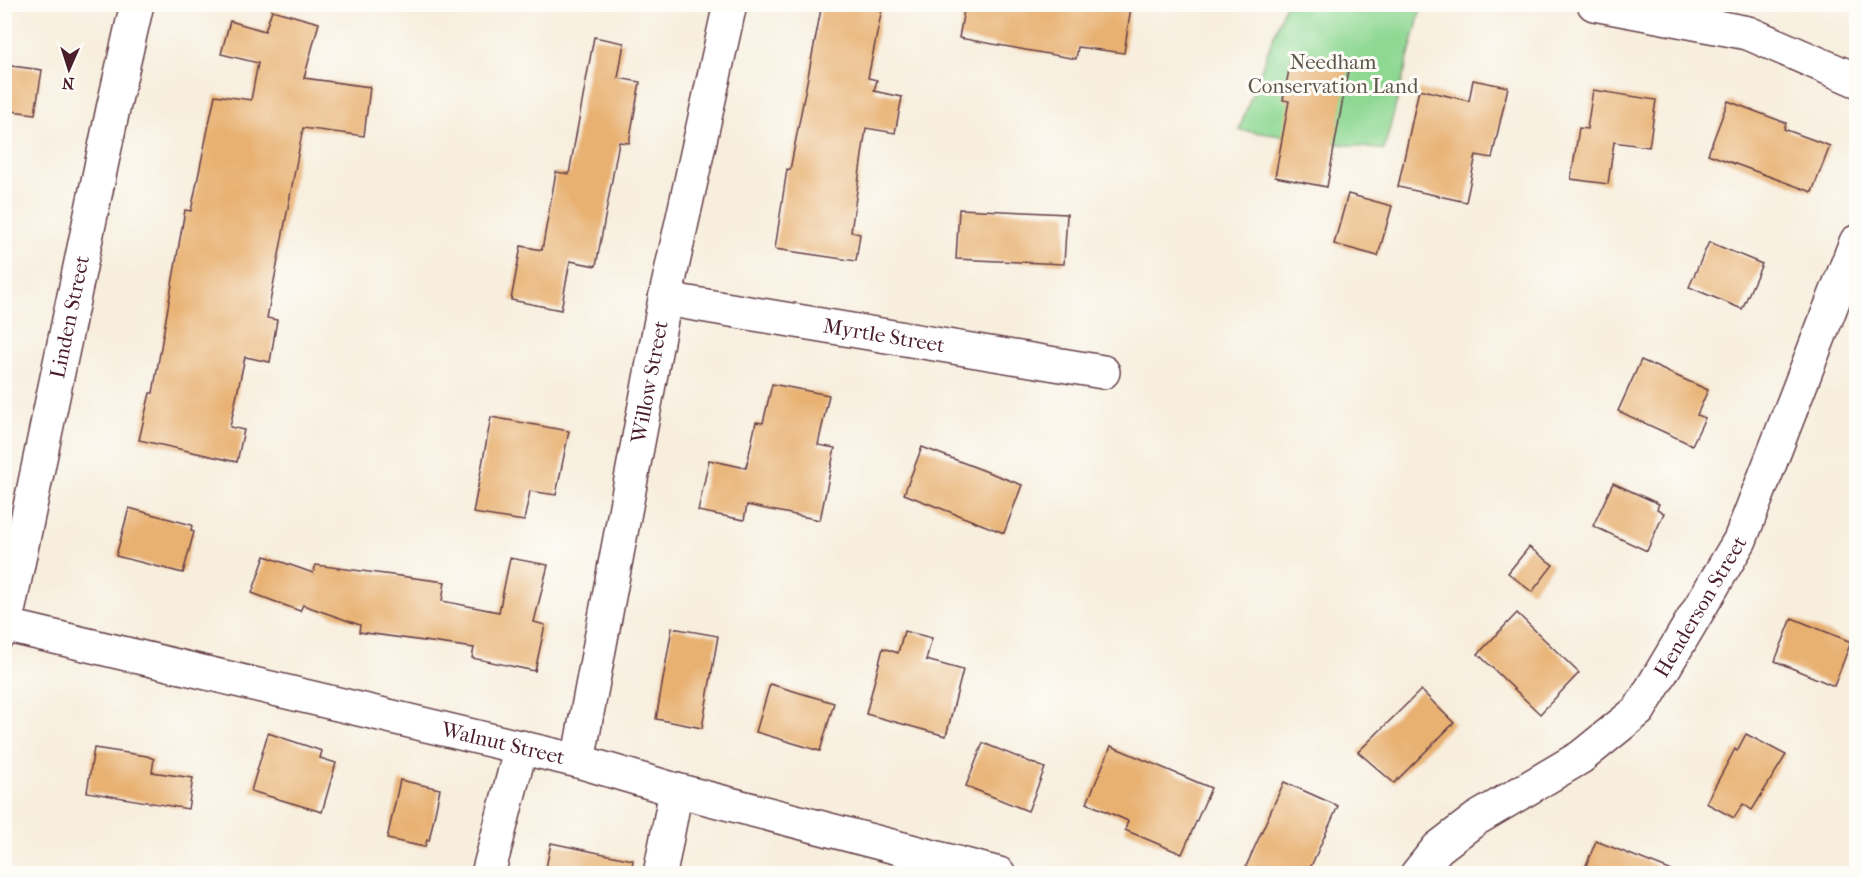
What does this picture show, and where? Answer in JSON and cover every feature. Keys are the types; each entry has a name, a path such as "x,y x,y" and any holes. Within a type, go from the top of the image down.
{"street":[{"name":"Linden Street","path":"5,627 110,121 137,4"},
{"name":"Willow Street","path":"578,760 665,299 730,4"},
{"path":"1594,4 1748,33 1857,80"},
{"name":"Henderson Street","path":"1417,873 1438,848 1476,819 1581,757 1638,710 1740,540 1857,242"},
{"name":"Myrtle Street","path":"665,299 1103,372"},
{"name":"Walnut Street","path":"5,627 578,760 676,790 999,873"},
{"path":"488,873 521,747"},
{"path":"660,873 676,790"}],"green space":[{"name":"Needham Conservation Land","path":"1285,5 1422,5 1384,150 1239,130"}],"building":[{"path":"822,4 883,4 868,78 877,80 874,91 902,97 895,133 866,128 851,232 860,234 856,261 775,249 787,169 790,170"},
{"path":"965,4 1112,4 1131,7 1124,53 1078,47 1076,59 959,38"},
{"path":"272,10 319,23 304,78 370,87 364,136 303,128 267,318 277,320 270,362 245,357 230,427 244,430 237,462 139,440 150,393 153,393 185,210 191,211 215,95 251,100 258,63 221,54 230,21 265,31"},
{"path":"594,37 624,43 618,78 640,82 629,143 619,142 596,266 570,261 561,310 511,300 521,246 542,250 556,172 569,174"},
{"path":"1292,55 1349,65 1327,187 1275,177 1289,101 1283,100"},
{"path":"4,65 42,70 35,114 4,110"},
{"path":"1473,80 1508,87 1492,158 1476,155 1466,202 1398,187 1419,89 1469,101"},
{"path":"1593,90 1656,100 1649,147 1614,142 1608,184 1571,179 1579,128 1587,129"},
{"path":"1728,101 1786,123 1784,129 1830,146 1812,192 1708,154"},
{"path":"1348,194 1392,206 1378,256 1334,244"},
{"path":"959,209 1067,214 1064,264 956,259"},
{"path":"1709,242 1762,264 1742,309 1689,287"},
{"path":"1641,360 1708,390 1697,415 1705,418 1692,445 1618,411"},
{"path":"772,384 829,395 818,445 835,448 820,520 747,505 744,520 698,511 709,460 746,468 756,422 763,423"},
{"path":"491,417 569,431 556,495 530,491 524,521 473,513"},
{"path":"922,447 1022,485 1004,533 904,494"},
{"path":"1613,483 1659,504 1657,509 1664,513 1647,551 1593,526"},
{"path":"129,508 192,525 191,531 194,532 183,573 116,556"},
{"path":"1529,547 1553,565 1532,592 1508,573"},
{"path":"265,556 313,573 316,565 445,582 442,601 499,612 510,558 548,565 534,622 545,625 535,671 472,658 474,648 359,632 360,625 303,605 300,611 252,593"},
{"path":"1517,613 1579,673 1540,714 1478,654"},
{"path":"1792,618 1851,642 1834,686 1775,661"},
{"path":"672,628 718,636 702,728 656,719"},
{"path":"904,631 932,638 926,660 963,670 946,736 866,714 883,648 898,653"},
{"path":"770,684 834,703 820,751 756,732"},
{"path":"1421,690 1454,723 1394,783 1358,752"},
{"path":"268,733 322,751 320,758 336,763 322,812 251,791"},
{"path":"1746,734 1786,755 1752,810 1743,804 1734,818 1706,803 1735,749 1737,751"},
{"path":"983,743 1045,768 1028,811 966,786"},
{"path":"1111,746 1211,788 1182,854 1125,830 1128,821 1087,803"},
{"path":"94,748 147,756 154,759 152,772 193,778 188,809 87,792"},
{"path":"400,780 440,789 429,841 427,840 425,847 387,839"},
{"path":"1284,782 1338,806 1308,873 1243,873"},
{"path":"1596,841 1675,872 1583,873"},
{"path":"551,843 633,860 631,873 545,873"}]}
